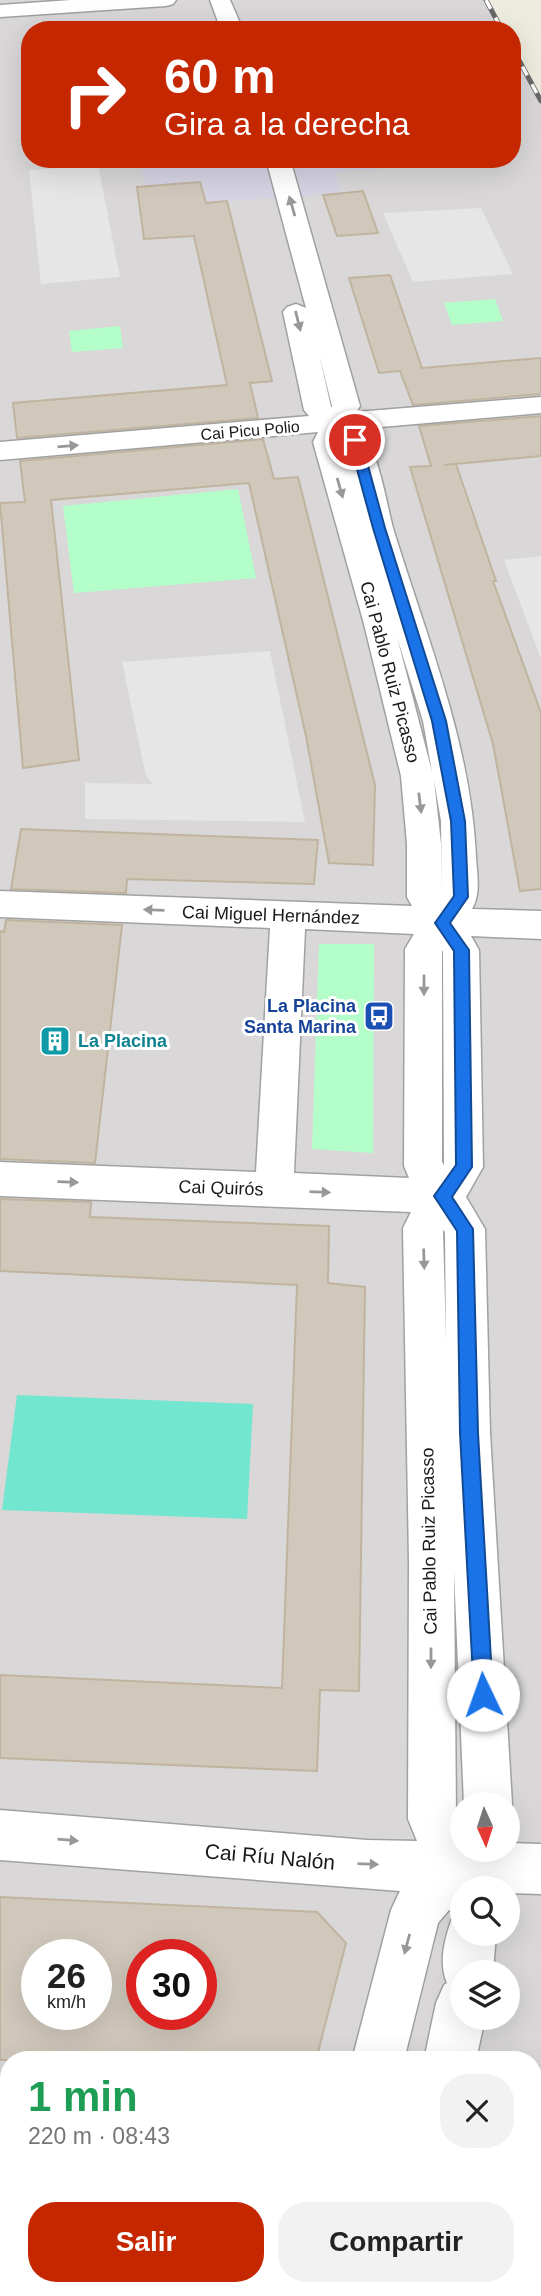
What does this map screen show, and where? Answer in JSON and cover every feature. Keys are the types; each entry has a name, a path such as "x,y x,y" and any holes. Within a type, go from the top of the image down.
{"street":[{"path":"0,11 166,0"},
{"path":"220,0 222,21"},
{"path":"220,0 228,21"},
{"name":"Cai Pablo Ruiz Picasso","path":"280,168 346,406 327,442 379,624 417,776 424,844 424,897 461,950 464,1167 423,1228 431,1561 432,1819 461,1868"},
{"path":"274,232 318,410 336,423"},
{"name":"Cai Picu Polio","path":"0,452 541,405"},
{"name":"Cai Miguel Hernández","path":"0,904 541,925"},
{"path":"274,1191 288,915"},
{"name":"Cai Quirós","path":"0,1179 442,1196"},
{"path":"442,1196 465,1229 469,1433 487,1792"},
{"name":"Cai Ríu Nalón","path":"0,1835 366,1865 541,1868"},
{"path":"380,2051 416,1910 461,1868"},
{"path":"452,2051 456,2030"}],"shaded area":[{"path":"0,0 486,0 497,21 21,21 21,168 521,168 521,64 541,101 541,2051 0,2051"},
{"path":"99,168 120,277 41,284 29,170"},
{"path":"142,168 390,168 335,172 342,193 206,203 200,182 146,186"},
{"path":"481,208 513,274 413,282 383,213"},
{"path":"541,556 541,659 504,560"},
{"path":"270,651 305,822 85,819 85,783 153,784 146,776 122,662"},
{"path":"17,1395 253,1404 247,1519 2,1510"}],"green space":[{"path":"495,299 503,321 452,325 444,303"},
{"path":"120,326 123,348 72,352 69,331"},
{"path":"238,489 256,578 74,593 63,506"},
{"path":"319,944 374,944 373,1153 312,1149"}],"building":[{"path":"200,182 206,203 227,201 272,381 250,383 258,418 17,438 13,403 227,385 194,236 144,239 137,187"},
{"path":"363,191 378,233 337,236 323,195"},
{"path":"390,275 422,368 541,358 541,394 413,405 400,371 379,373 349,278"},
{"path":"541,416 541,456 444,465 456,464 496,581 493,581 541,713 541,889 520,891 493,744 410,467 431,466 419,426"},
{"path":"263,439 274,479 298,477 375,785 373,865 329,863 306,736 249,483 51,500 79,760 23,768 0,503 25,502 20,461"},
{"path":"21,829 318,840 314,884 127,879 126,893 11,889"},
{"name":"La Placina","path":"6,920 122,925 95,1163 0,1159 0,931 4,932"},
{"path":"0,1199 91,1202 90,1217 329,1226 328,1283 365,1287 359,1691 320,1690 317,1771 0,1758 0,1675 282,1688 297,1285 0,1271"},
{"path":"0,1897 317,1912 346,1943 318,2051 0,2051"}],"railway":[{"path":"486,0 497,21"},
{"path":"521,64 541,101"}],"place":[{"name":"La Placina Santa Marina","path":"379,1016"},
{"name":"La Placina","path":"55,1041"}],"route":[{"path":"355,440 379,528 439,721 458,821 461,897 442,923 461,950 464,1167 442,1196 465,1229 469,1433 483,1695"}]}
